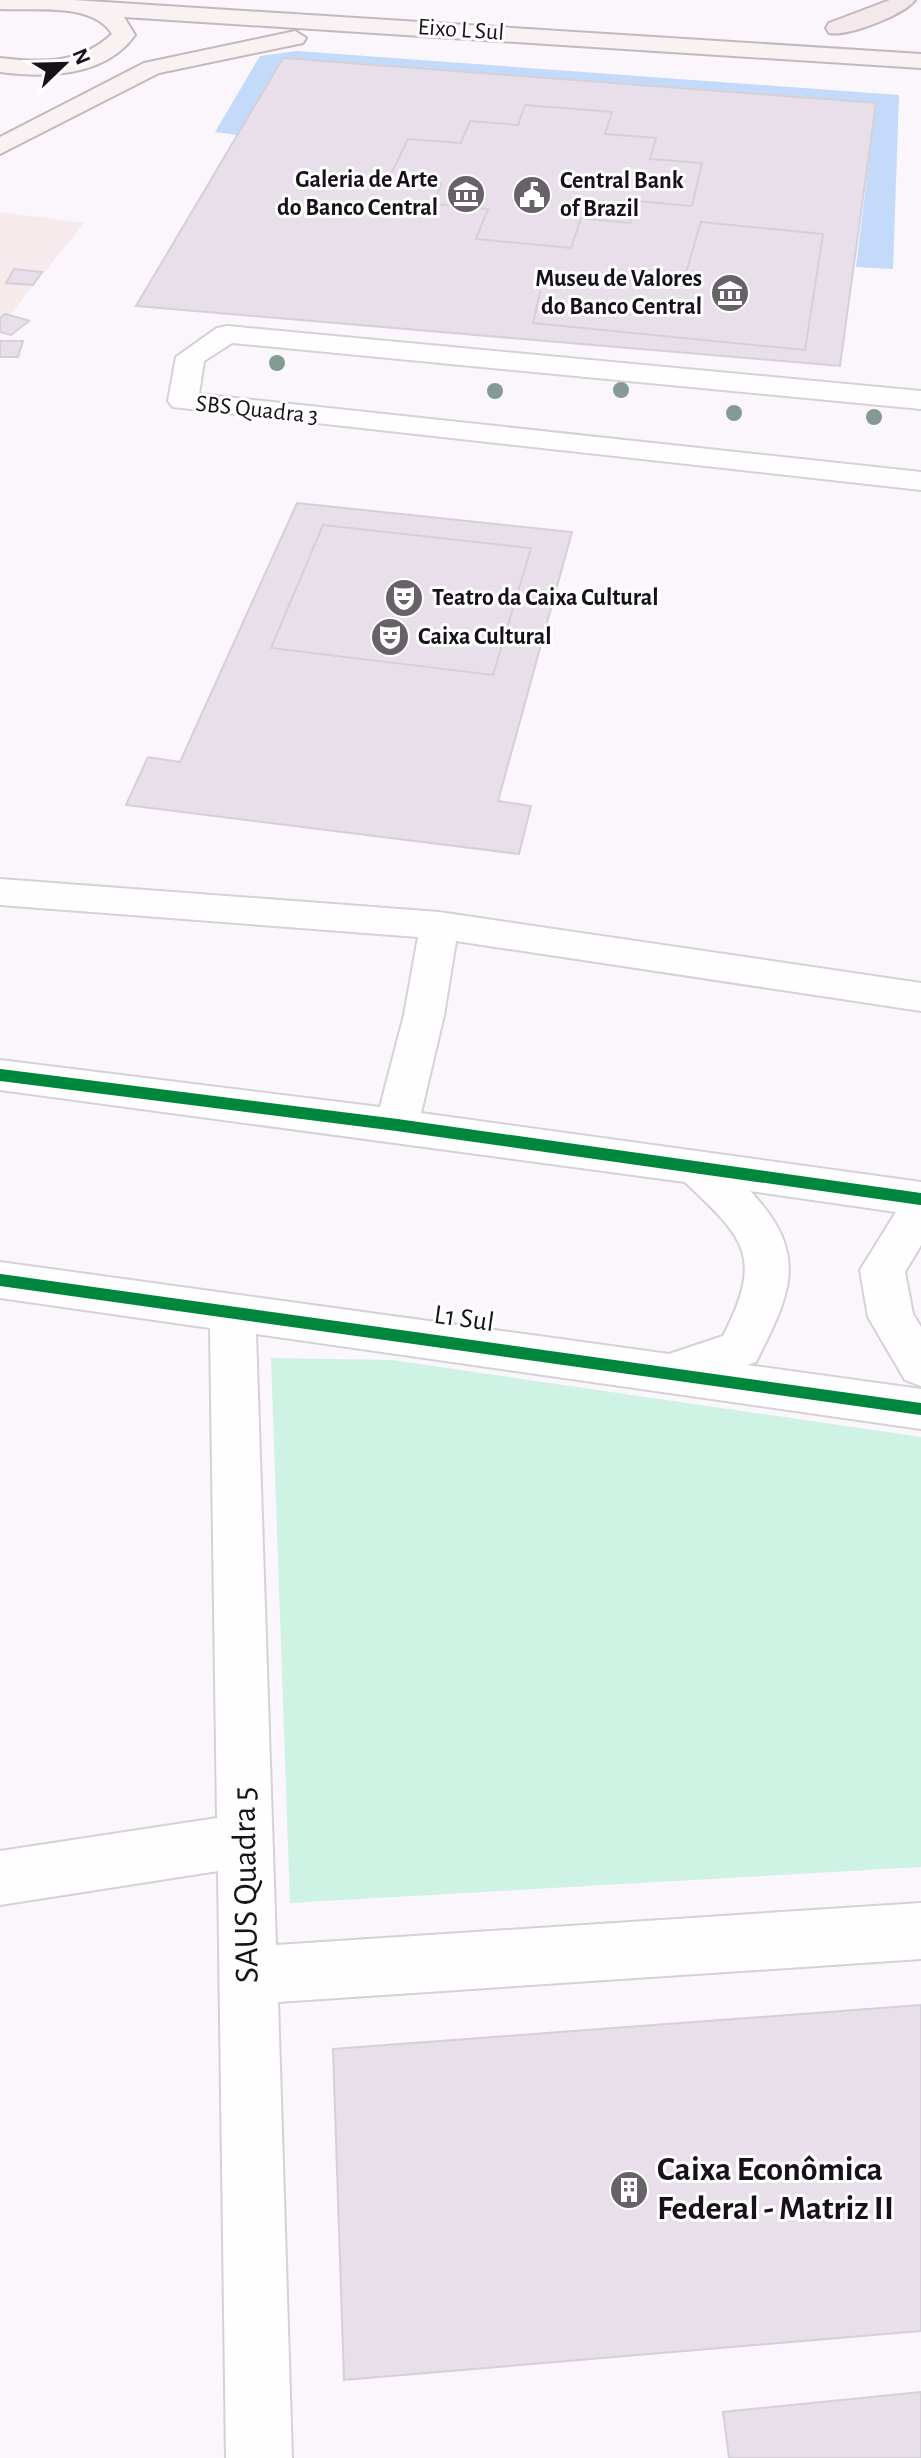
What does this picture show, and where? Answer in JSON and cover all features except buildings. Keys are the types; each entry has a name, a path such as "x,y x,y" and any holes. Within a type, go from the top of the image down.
{"highway":[{"path":"829,28 893,8 904,0"}],"main road":[{"name":"Eixo L Sul","path":"0,2 921,61"},
{"path":"0,65 30,70 54,68 97,57 124,35 113,17 97,10"},
{"path":"0,147 152,68 261,43 377,24"},
{"path":"829,28 893,31"}],"street":[{"name":"SBS Quadra 3","path":"921,400 227,334 190,357 183,401 921,481"},
{"path":"0,892 439,925 921,997"},
{"path":"397,1125 424,1015 439,925"},
{"path":"0,1075 397,1125 921,1199"},
{"path":"673,1372 740,1349 767,1291 768,1249 741,1208 695,1166"},
{"path":"921,1219 912,1223 882,1270 891,1317 921,1367"},
{"name":"L1 Sul","path":"0,1280 921,1409"},
{"name":"SAUS Quadra 5","path":"233,1312 259,2458"},
{"path":"0,1878 245,1840"},
{"path":"248,1975 921,1931"}],"shaded area":[{"path":"0,212 84,223 0,327"}],"green space":[{"path":"271,1358 392,1360 921,1437 921,1867 290,1903"}],"water":[{"path":"297,51 899,95 893,269 856,267 876,103 283,58 237,135 215,132 260,56"}],"cycle path":[{"path":"0,1075 397,1125 921,1199"},
{"path":"0,1280 921,1409"}],"place":[{"name":"Galeria de Arte do Banco Central","path":"466,194"},
{"name":"Central Bank of Brazil","path":"532,195"},
{"name":"Museu de Valores do Banco Central","path":"730,293"},
{"name":"Teatro da Caixa Cultural","path":"404,598"},
{"name":"Caixa Cultural","path":"390,637"},
{"name":"Caixa Econômica Federal - Matriz II","path":"629,2190"}]}
